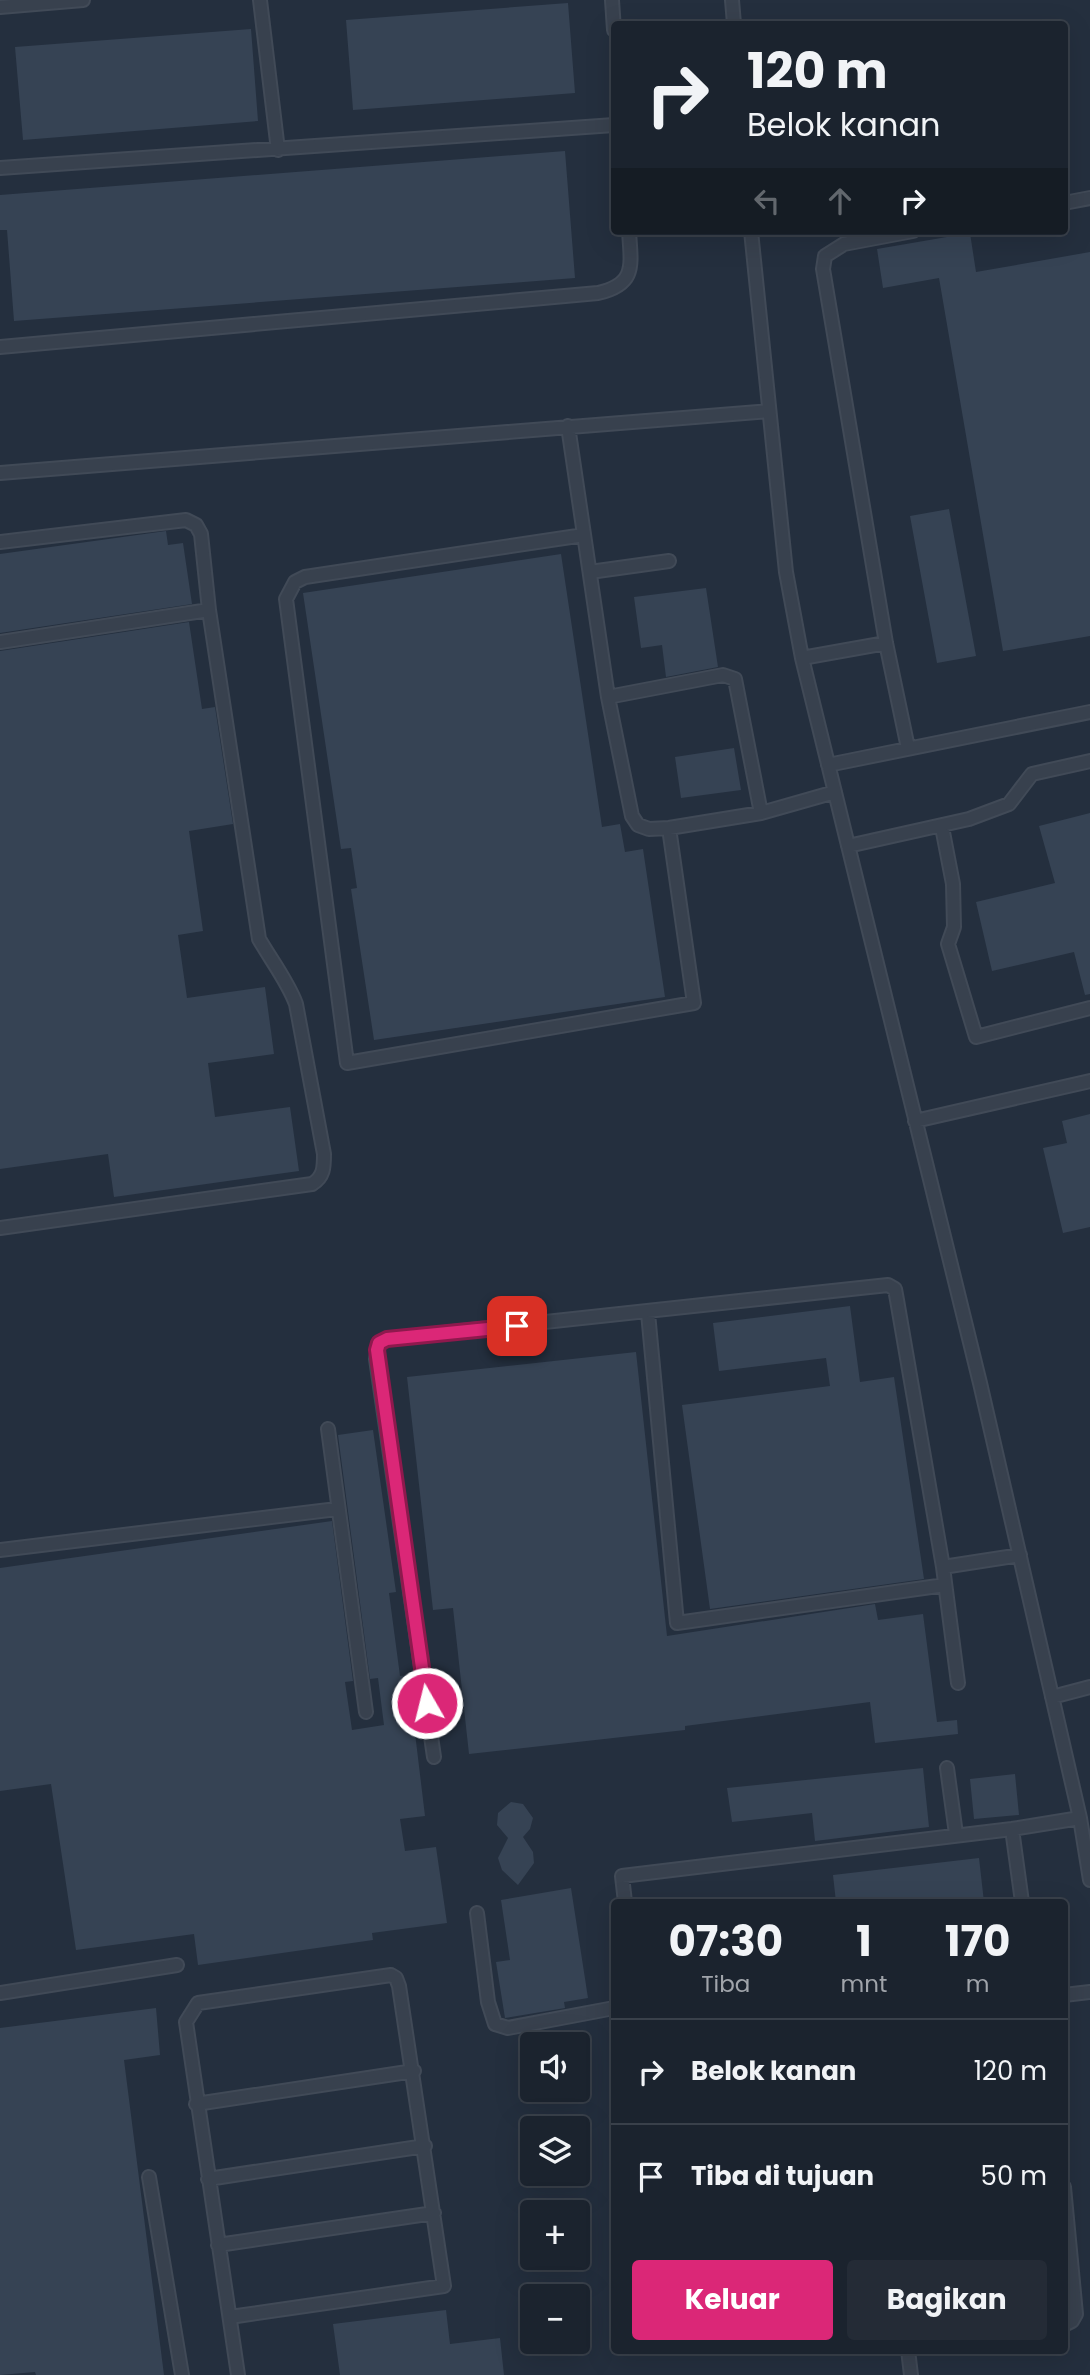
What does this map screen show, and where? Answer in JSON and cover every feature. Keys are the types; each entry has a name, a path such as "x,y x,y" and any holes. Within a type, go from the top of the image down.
{"lane":[{"path":"0,7 83,0"},
{"path":"260,0 278,150"},
{"path":"612,0 613,21"},
{"path":"732,0 733,21"},
{"path":"0,168 611,125"},
{"path":"1068,202 1090,198"},
{"path":"0,347 598,293 615,289 626,281 631,263 629,235"},
{"path":"751,235 786,572 802,657 1020,1555 1080,1818 1090,1880"},
{"path":"892,235 844,244 825,256 823,269 886,643 908,748"},
{"path":"0,473 769,411"},
{"path":"568,426 608,697 632,816 638,825 649,829 669,828 761,813 835,792"},
{"path":"0,542 186,520 196,525 201,534 209,610 259,939 279,976 289,985 296,1004 324,1154 324,1169 319,1180 312,1184 0,1228"},
{"path":"584,535 305,577 289,589 286,599 347,1063 694,1003 669,828"},
{"path":"590,572 669,561"},
{"path":"0,642 209,610"},
{"path":"802,657 886,643"},
{"path":"608,697 723,676 736,679 761,813"},
{"path":"828,765 1090,712"},
{"path":"848,846 942,827 1009,804 1032,774 1090,761"},
{"path":"942,827 953,884 954,928 948,944 976,1037 1090,1007"},
{"path":"915,1121 1090,1081"},
{"path":"435,1757 376,1359 379,1343 387,1339 648,1313 888,1284 895,1289 943,1567 958,1684"},
{"path":"648,1313 677,1623 945,1585"},
{"path":"328,1429 366,1713"},
{"path":"0,1550 337,1509"},
{"path":"943,1567 1020,1555"},
{"path":"1052,1697 1090,1687"},
{"path":"947,1768 956,1834"},
{"path":"625,1899 622,1876 1012,1829 1080,1818"},
{"path":"1012,1829 1022,1899"},
{"path":"477,1913 488,2002 495,2024 508,2028 611,2009"},
{"path":"0,1993 177,1965"},
{"path":"230,2317 444,2286 414,2071 399,1986 396,1978 391,1975 198,2003 186,2022 238,2375"},
{"path":"1068,1995 1090,1992"},
{"path":"196,2104 414,2071"},
{"path":"208,2179 425,2146"},
{"path":"149,2177 182,2375"},
{"path":"218,2245 434,2213"},
{"path":"1068,2229 1076,2314 1068,2321"},
{"path":"908,2354 911,2375"}],"building":[{"path":"568,3 575,93 353,110 346,20"},
{"path":"251,29 258,121 23,140 15,47"},
{"path":"565,151 575,278 14,321 7,230 0,230 0,195"},
{"path":"970,235 976,272 1090,252 1090,636 1003,651 939,278 883,288 877,249"},
{"path":"949,509 976,656 937,663 910,516"},
{"path":"166,531 168,545 183,543 192,604 0,633 0,554"},
{"path":"561,554 602,827 620,824 625,852 643,849 665,997 374,1040 351,889 357,888 351,848 341,849 303,593"},
{"path":"706,588 718,667 666,677 662,645 641,648 634,597"},
{"path":"189,622 202,709 215,707 233,824 189,831 203,931 178,935 187,998 265,987 274,1054 208,1063 215,1117 290,1107 299,1171 114,1197 108,1154 0,1169 0,651"},
{"path":"734,748 741,790 681,798 675,757"},
{"path":"1090,813 1090,994 1085,995 1074,952 992,971 976,902 1055,883 1039,826"},
{"path":"1090,1114 1090,1227 1063,1233 1043,1148 1067,1143 1062,1121"},
{"path":"850,1306 860,1382 894,1377 924,1579 710,1609 682,1405 830,1386 826,1358 719,1371 713,1323"},
{"path":"636,1352 667,1636 875,1604 878,1620 923,1614 937,1722 957,1720 958,1734 875,1743 870,1702 685,1726 685,1730 469,1754 453,1608 433,1610 407,1377"},
{"path":"373,1430 396,1592 389,1593 400,1676 408,1675 425,1816 400,1819 405,1851 436,1847 447,1923 372,1933 373,1940 198,1965 194,1934 76,1950 51,1784 0,1791 0,1568 332,1521 353,1681 345,1682 352,1730 384,1725 378,1678 370,1679 338,1435"},
{"path":"923,1768 929,1827 815,1841 812,1813 732,1822 727,1788"},
{"path":"1015,1774 1019,1815 974,1819 970,1779"},
{"path":"511,1802 523,1804 533,1818 530,1829 523,1837 533,1852 534,1863 518,1885 502,1870 498,1858 508,1838 497,1825 498,1813"},
{"path":"979,1858 984,1899 836,1899 833,1875"},
{"path":"571,1888 588,1998 564,2002 565,2008 505,2018 496,1962 510,1960 501,1900"},
{"path":"156,2008 160,2055 124,2060 164,2375 36,2375 35,2372 0,2375 0,2028"},
{"path":"446,2310 450,2344 500,2338 504,2375 340,2375 333,2324"}],"route":[{"path":"427,1703 376,1359 377,1350 379,1343 387,1339 517,1326"}]}
